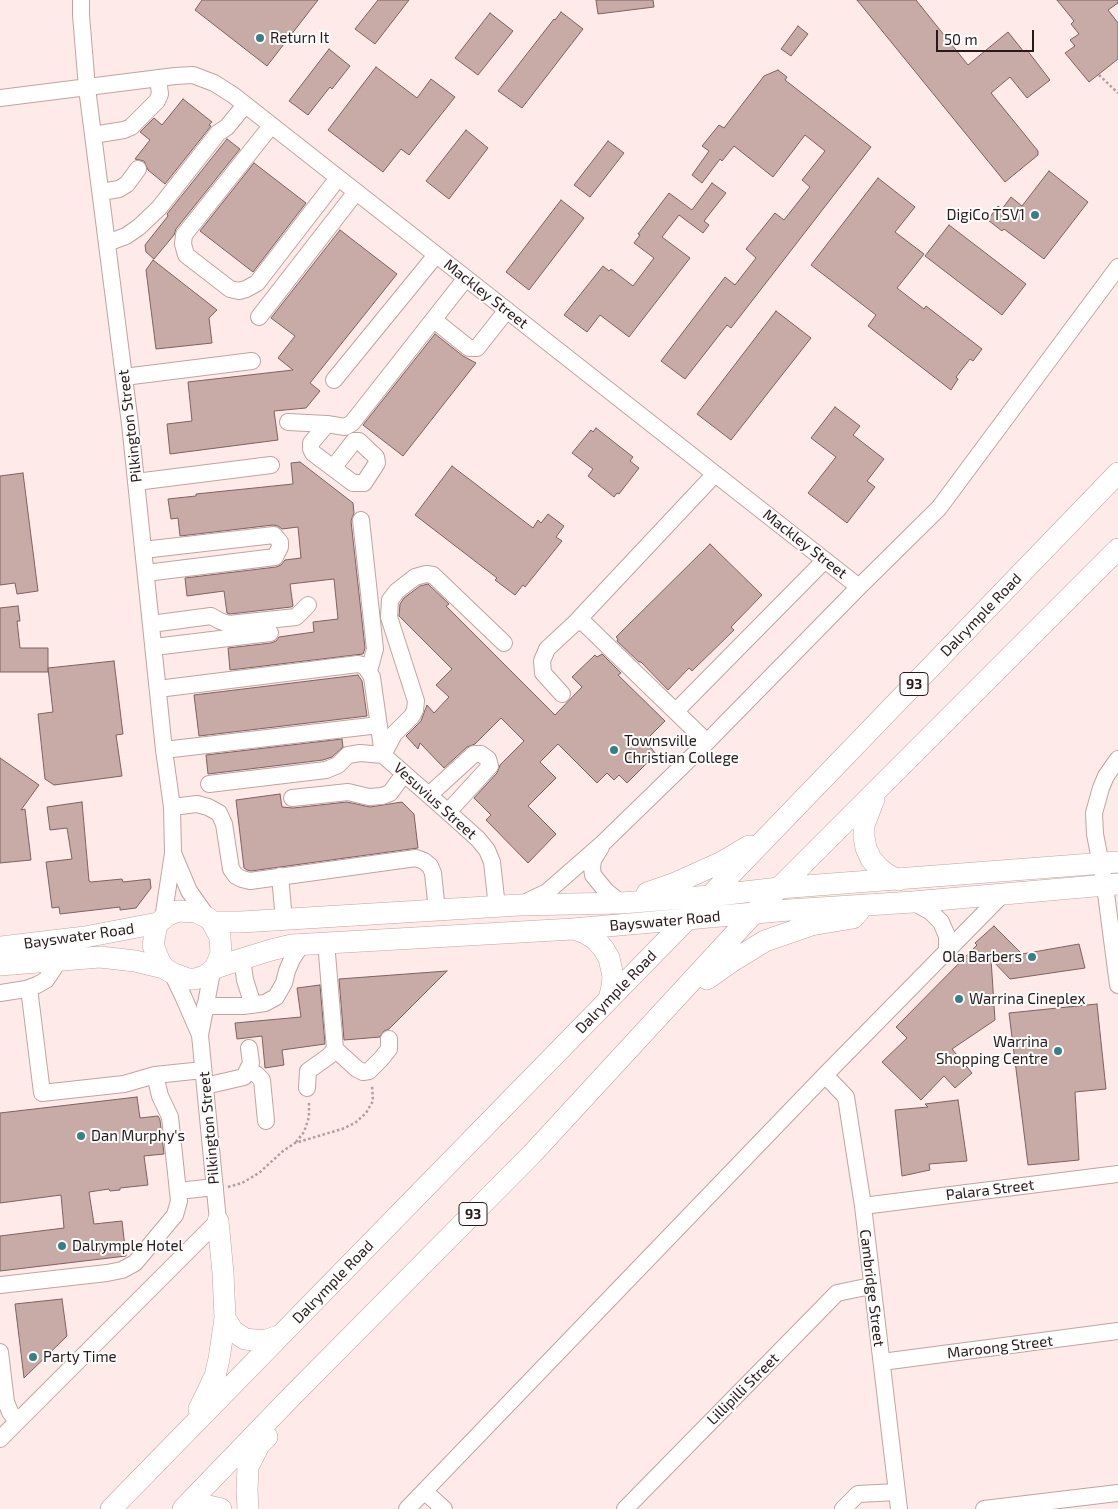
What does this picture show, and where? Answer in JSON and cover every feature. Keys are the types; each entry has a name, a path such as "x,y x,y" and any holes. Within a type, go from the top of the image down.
{"main road":[{"name":"Dalrymple Road","path":"111,1509 710,896 1118,473"},
{"name":"93","path":"183,1509 290,1398 532,1154 755,912 1118,549"},
{"path":"875,794 864,825 866,848 871,859 879,868 899,880"},
{"path":"755,912 743,908 737,900 736,893 744,873 770,834"},
{"path":"621,903 681,881 722,862 770,834"},
{"name":"Bayswater Road","path":"210,920 226,923 519,905 621,903 779,888 1109,862"},
{"name":"Bayswater Road","path":"213,970 271,950 302,944 573,928 1112,885"},
{"path":"675,1001 734,960 766,941 811,924 853,918 865,904"},
{"path":"178,911 196,912 210,920 220,937 221,945 221,954 213,970 205,976 195,979 188,979 168,970 159,960 154,944 156,929 160,921 178,911"},
{"name":"Bayswater Road","path":"0,947 124,931 160,921"},
{"path":"573,928 595,939 609,958 613,976 609,999"},
{"name":"Bayswater Road","path":"0,965 100,957 135,961 168,970"},
{"path":"188,1429 210,1388 219,1360 225,1318 224,1272 218,1221"},
{"path":"225,1318 233,1331 245,1338 264,1341 282,1334"},
{"path":"248,1509 248,1467 259,1445 293,1407 294,1402 290,1398"},
{"path":"193,1509 204,1504 221,1509"}],"street":[{"name":"Pilkington Street","path":"81,0 87,88 124,378 164,750 172,807 173,854 160,921"},
{"name":"Mackley Street","path":"0,98 193,75 214,83 272,126 859,587"},
{"path":"93,135 131,127 157,101 160,94 158,78"},
{"path":"107,244 126,236 139,227 159,208 218,133 227,128 245,105"},
{"path":"272,126 184,235 183,244 186,255 230,289 239,291 246,289 257,283 338,178"},
{"path":"101,192 119,190 127,184 138,170"},
{"path":"259,317 356,192"},
{"path":"334,380 436,255"},
{"path":"519,905 547,892 603,843 707,742 939,508 1118,266"},
{"path":"288,422 328,424 344,427 352,423 466,278"},
{"path":"434,320 468,348 478,348 506,310"},
{"path":"124,378 252,361"},
{"path":"328,424 311,443 311,449 313,453 334,468"},
{"path":"136,482 271,465"},
{"path":"562,694 543,673 542,661 547,649 576,622 715,474"},
{"path":"361,520 375,650 369,671"},
{"path":"144,550 274,535 280,542 280,547 275,557 146,573"},
{"path":"676,711 825,560"},
{"path":"383,755 394,734 412,716 416,701 389,617 390,600 397,591 415,577 426,574 433,575 504,643"},
{"path":"151,624 211,616 229,624 296,617 308,606"},
{"path":"576,622 584,623 595,633 707,742"},
{"path":"154,647 270,634"},
{"path":"158,689 358,664 365,666 369,671 373,684 383,755"},
{"path":"164,750 379,725"},
{"path":"209,784 326,770 338,764 348,755 360,753 383,755"},
{"path":"429,795 474,754 481,754 488,759 490,766 448,812"},
{"name":"Vesuvius Street","path":"383,755 478,839 487,850 492,862 497,907"},
{"path":"1118,759 1106,776 1094,812 1095,834 1109,862 1118,985"},
{"path":"292,798 348,792 370,797 382,796 390,793 404,774"},
{"path":"172,807 197,804 219,813 224,824 231,869 236,876 250,881 416,858 424,861 430,866 433,873 437,911"},
{"path":"603,843 593,860 593,875 606,891 621,903"},
{"name":"Pilkington Street","path":"173,854 189,891 210,920"},
{"path":"280,876 284,920"},
{"path":"407,1509 825,1075 1002,895"},
{"path":"912,902 931,912 941,922 947,936 947,951"},
{"path":"326,942 335,1048 357,1069 363,1072 368,1071 389,1049 389,1039"},
{"path":"205,1006 253,1005 265,1003 276,997 280,992 292,959 302,944"},
{"name":"Bayswater Road","path":"0,993 29,988 46,980 60,959"},
{"path":"242,959 245,980 253,1005"},
{"name":"Pilkington Street","path":"168,970 184,996 200,1035"},
{"name":"Pilkington Street","path":"213,970 200,1035 218,1221"},
{"path":"29,988 42,1093 124,1084 155,1075 235,1080 244,1077 249,1071 251,1063 249,1048"},
{"path":"307,1088 308,1071 329,1056 335,1048"},
{"path":"249,1071 256,1074 262,1080 266,1121"},
{"path":"0,1285 122,1270 135,1263 175,1215 179,1201 170,1117 160,1096 155,1075"},
{"name":"Cambridge Street","path":"825,1075 846,1098 862,1206 899,1509"},
{"name":"Palara Street","path":"862,1206 1118,1174"},
{"path":"178,1191 214,1187"},
{"path":"0,1438 218,1221"},
{"name":"Lillipilli Street","path":"625,1509 837,1293 871,1286"},
{"name":"Maroong Street","path":"882,1362 1118,1332"},
{"path":"0,1352 6,1402 10,1412 17,1421"},
{"path":"424,1491 444,1509"},
{"path":"843,1509 858,1494 897,1492"},
{"path":"984,1509 1118,1493"}],"path":[{"path":"1099,75 1118,93"},
{"path":"214,1187 242,1184 259,1173 283,1151 295,1143 355,1123 366,1113 373,1101 374,1092 372,1084 363,1072"},
{"path":"295,1143 304,1132 310,1117 307,1088"}],"building":[{"name":"Return It","path":"202,0 318,0 267,66 195,10"},
{"path":"378,0 409,0 375,44 355,29"},
{"path":"596,0 653,0 654,7 598,14"},
{"path":"857,0 916,0 968,65 1008,32 1024,52 1027,50 1050,80 1027,98 1010,77 991,93 1038,151 1038,155 1005,182"},
{"path":"1057,0 1118,0 1118,3 1108,10 1118,23 1118,59 1089,82 1065,53 1075,46 1070,40 1079,34 1071,24 1074,21"},
{"path":"561,12 583,29 522,108 498,91"},
{"path":"490,13 513,31 478,75 455,58"},
{"path":"798,26 808,34 791,56 781,49"},
{"path":"329,49 350,66 332,89 330,87 308,115 289,101"},
{"path":"376,67 417,98 431,79 455,97 409,155 401,149 383,172 328,130"},
{"path":"778,70 787,77 785,80 871,147 731,328 727,325 685,379 661,361 725,277 735,285 756,258 746,249 775,213 784,220 810,187 802,180 825,151 805,135 773,177 734,146 722,161 720,159 702,183 692,175 709,151 702,146 719,125 724,128 764,76"},
{"path":"183,99 212,122 209,125 211,126 165,184 148,170 144,161 135,159 150,140 140,132 154,118 162,125"},
{"path":"466,130 488,148 449,199 426,181"},
{"path":"227,139 240,149 154,259 146,252 145,245 168,216 167,214"},
{"path":"608,141 624,153 590,197 574,185"},
{"path":"254,163 306,203 253,272 200,231"},
{"name":"DigiCo TSV1","path":"1049,171 1088,202 1044,259 1004,229 1002,231 988,220 998,206 1002,209 1011,197 1022,206"},
{"path":"878,178 915,207 895,232 924,254 897,288 924,309 926,306 982,349 973,361 970,359 956,377 958,379 951,390 868,326 876,315 811,265"},
{"path":"712,183 726,193 704,221 709,225 703,233 679,215 662,237 690,258 629,337 600,315 587,332 564,315 603,266 609,271 611,269 633,286 654,258 634,243 640,235 638,234 669,193 692,210"},
{"path":"561,200 584,218 529,290 506,272"},
{"path":"949,225 1026,284 1002,315 925,256"},
{"path":"340,230 397,274 310,383 320,391 306,408 274,411 278,440 170,454 167,424 192,421 188,382 293,370 278,358 295,336 271,318"},
{"path":"153,260 217,310 209,318 212,343 156,349 146,270"},
{"path":"776,311 811,338 731,440 697,414"},
{"path":"435,334 463,356 476,363 403,456 363,425"},
{"path":"835,407 860,426 853,435 884,459 867,481 875,487 847,523 808,493 836,457 811,438"},
{"path":"596,428 633,457 630,461 639,468 619,494 617,493 614,497 588,476 593,469 572,453 591,430 593,432"},
{"path":"300,462 353,503 354,513 351,521 365,648 363,654 230,670 228,648 271,643 279,637 314,632 313,622 338,619 334,579 290,584 293,606 291,607 230,614 227,613 224,591 187,596 185,578 276,567 285,560 301,558 298,527 282,529 273,525 180,536 178,518 171,519 168,499 196,496 196,494 293,484 291,463"},
{"path":"452,466 533,528 538,520 541,523 548,514 564,526 556,537 562,541 525,587 523,585 515,595 495,580 497,578 415,515"},
{"path":"23,473 38,591 17,594 15,583 0,585 0,476"},
{"path":"710,544 762,595 731,627 734,630 692,671 689,668 668,690 617,641 616,637"},
{"path":"428,584 449,604 446,606 555,715 582,687 572,677 595,655 597,657 602,654 621,673 618,675 665,721 645,741 656,754 627,783 619,775 614,780 607,773 597,783 558,744 540,762 556,778 528,806 556,834 528,863 486,820 491,815 474,798 497,773 500,765 524,741 501,718 475,744 467,747 444,768 420,743 418,749 406,736 421,721 427,705 434,713 449,697 436,685 452,669 399,616 400,604 404,598 420,586"},
{"path":"18,606 20,621 17,621 20,648 48,648 48,672 0,672 0,608"},
{"path":"114,661 123,734 116,735 122,776 54,785 45,779 38,714 53,712 48,668"},
{"path":"358,675 362,681 367,716 199,736 194,695"},
{"path":"342,739 343,747 332,757 323,760 208,774 206,755"},
{"path":"0,758 39,785 21,810 25,809 31,860 0,863"},
{"path":"280,794 282,807 293,808 347,802 370,807 402,802 414,814 418,848 251,871 247,870 244,868 236,800"},
{"path":"82,802 89,881 122,879 123,882 150,879 151,888 136,908 120,910 120,907 60,914 59,907 52,908 46,862 72,859 67,828 50,830 47,807"},
{"path":"994,926 1022,954 1079,944 1085,968 1010,979 991,959 995,1020 952,1049 972,1073 955,1088 944,1076 921,1100 882,1062 907,1038 896,1027 977,945 975,943"},
{"path":"447,971 380,1037 344,1040 339,979"},
{"path":"320,985 325,1044 282,1050 284,1065 265,1068 262,1036 237,1039 235,1023 301,1017 297,988"},
{"name":"Warrina Shopping Centre","path":"1097,1004 1106,1089 1075,1092 1079,1160 1028,1165 1009,1013"},
{"name":"Dan Murphy's","path":"137,1097 140,1118 158,1116 160,1120 164,1154 144,1156 148,1185 120,1188 120,1190 110,1191 109,1189 89,1192 94,1224 122,1221 126,1256 0,1271 0,1236 64,1228 61,1195 0,1203 0,1113"},
{"path":"958,1100 967,1161 929,1164 930,1170 902,1176 895,1110 928,1107 925,1104"},
{"name":"Party Time","path":"62,1299 67,1336 24,1378 15,1304"}],"place":[{"name":"Return It","path":"260,38"},
{"name":"DigiCo TSV1","path":"1035,215"},
{"name":"Townsville Christian College","path":"614,750"},
{"name":"Ola Barbers","path":"1032,957"},
{"name":"Warrina Cineplex","path":"959,999"},
{"name":"Warrina Shopping Centre","path":"1058,1051"},
{"name":"Dan Murphy's","path":"81,1136"},
{"name":"Dalrymple Hotel","path":"62,1246"},
{"name":"Party Time","path":"33,1357"}]}
